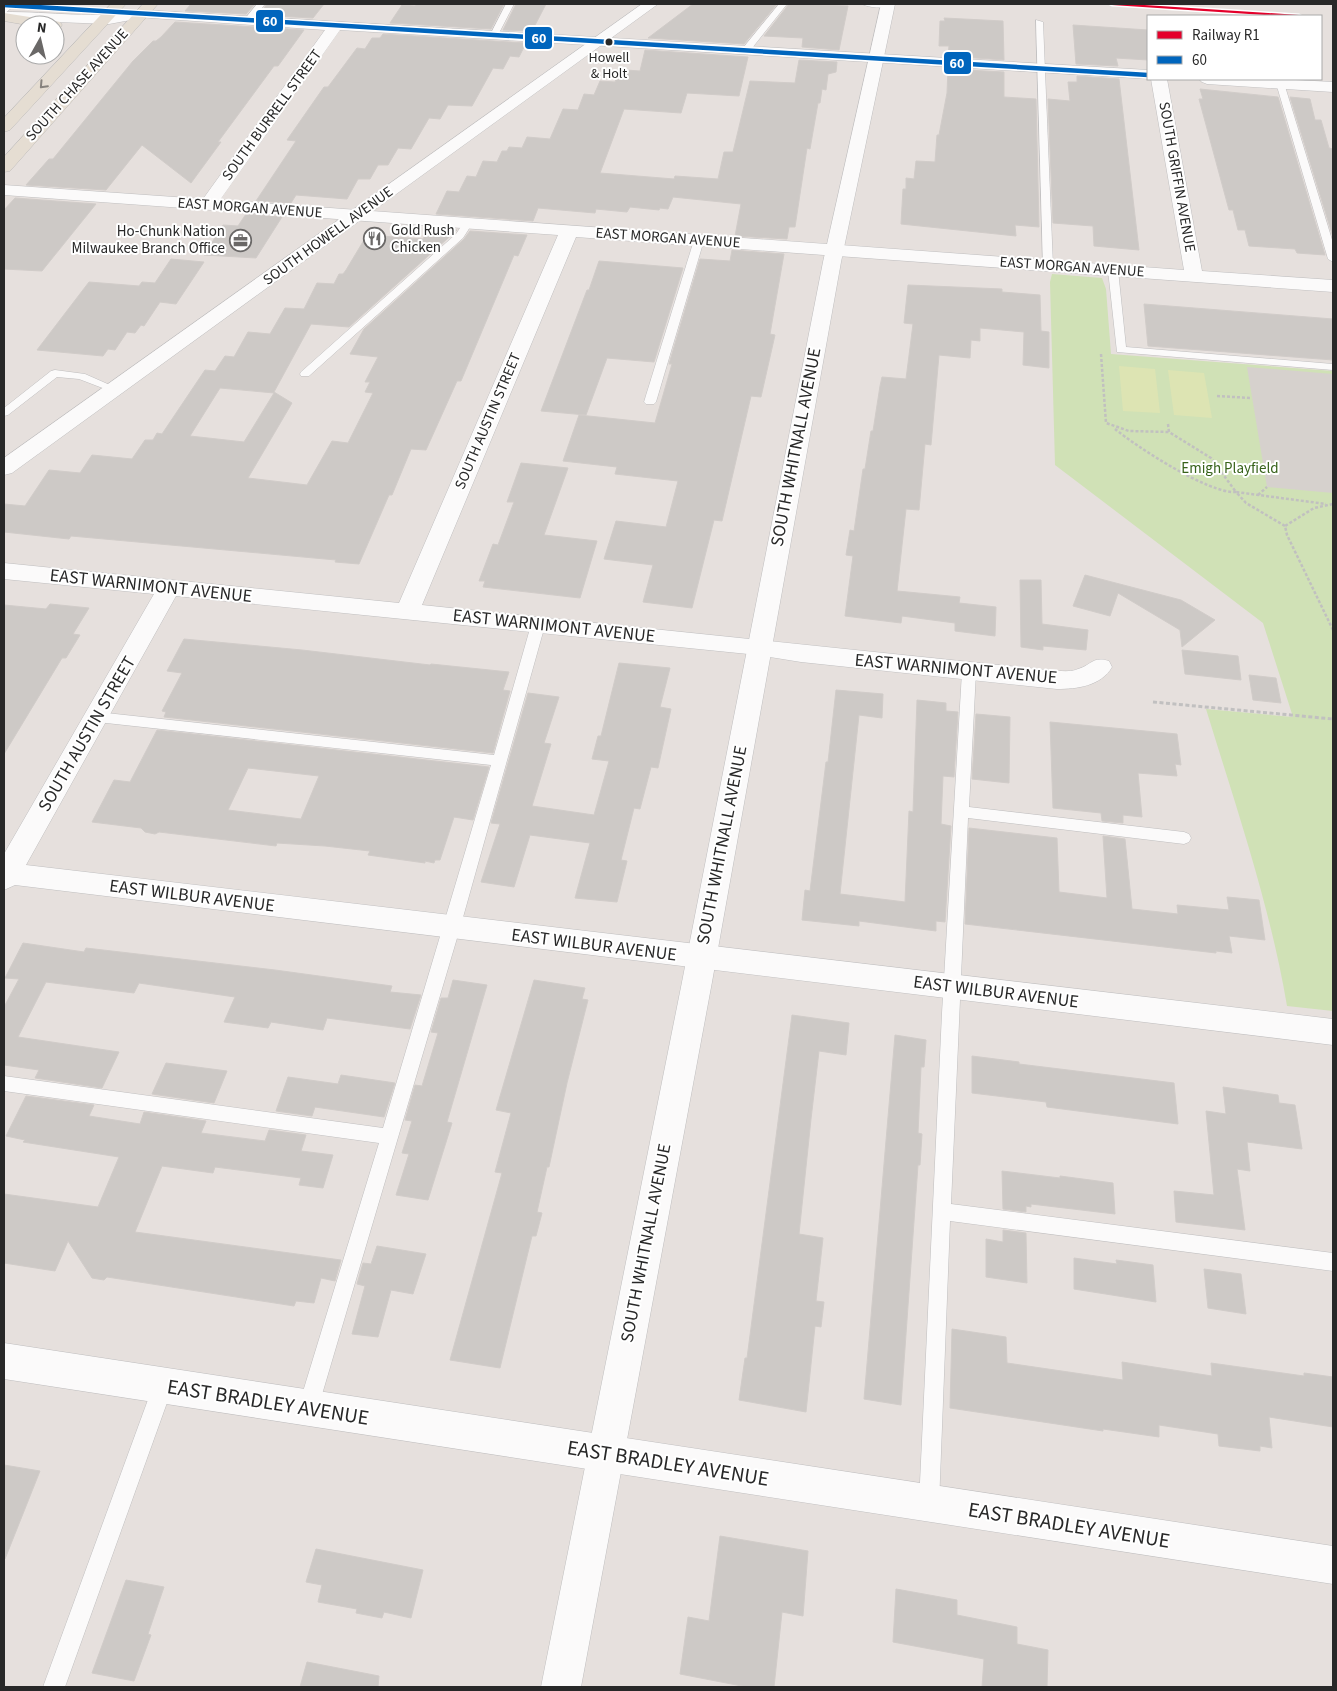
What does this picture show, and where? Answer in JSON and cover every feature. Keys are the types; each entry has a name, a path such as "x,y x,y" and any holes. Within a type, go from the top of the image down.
{"main road":[{"name":"SOUTH CHASE AVENUE","path":"4,167 146,9"},
{"path":"5,11 19,15"},
{"name":"SOUTH CHASE AVENUE","path":"4,127 112,12"},
{"path":"65,28 88,36"}],"street":[{"name":"SOUTH HOWELL AVENUE","path":"4,468 652,4"},
{"name":"SOUTH WHITNALL AVENUE","path":"561,1687 834,250 876,58 881,4"},
{"path":"5,11 28,15 112,12 129,18 146,9 248,20 1147,75"},
{"path":"354,26 364,12"},
{"name":"SOUTH BURRELL STREET","path":"208,205 336,25"},
{"name":"SOUTH GRIFFIN AVENUE","path":"1160,80 1194,276"},
{"path":"1225,80 1333,87"},
{"name":"EAST MORGAN AVENUE","path":"4,190 1333,286"},
{"name":"SOUTH AUSTIN STREET","path":"407,612 569,231"},
{"name":"EAST WARNIMONT AVENUE","path":"4,572 758,647 801,654 969,672 1073,680 1086,676 1100,667"},
{"name":"SOUTH AUSTIN STREET","path":"5,875 169,588"},
{"name":"EAST WILBUR AVENUE","path":"5,875 1333,1032"},
{"name":"EAST BRADLEY AVENUE","path":"4,1361 1333,1565"}],"lane":[{"path":"248,20 261,4"},
{"path":"494,35 510,4"},
{"path":"746,50 783,4"},
{"path":"1039,22 1048,266"},
{"path":"1280,83 1333,259"},
{"path":"305,374 460,236 467,224"},
{"path":"650,402 699,240"},
{"path":"1113,270 1121,350 1333,366"},
{"path":"4,413 55,374 81,376 113,390"},
{"path":"308,1408 452,928 538,625"},
{"path":"929,1504 952,987 969,672"},
{"path":"97,717 500,762"},
{"path":"962,812 1184,838"},
{"path":"4,1083 390,1137"},
{"path":"943,1212 1333,1262"},
{"path":"54,1687 163,1386"}],"path":[{"path":"1100,353 1106,423 1115,428 1147,433 1169,432 1210,458 1246,502 1285,526 1287,535 1333,630"},
{"path":"1217,396 1251,398"},
{"path":"1168,424 1169,432"},
{"path":"1115,428 1119,433 1152,453 1216,489 1225,492 1258,494 1333,504"},
{"path":"1258,494 1267,487"},
{"path":"1285,526 1303,513 1326,504"},
{"path":"1153,702 1333,719"}],"green space":[{"name":"Emigh Playfield","path":"1052,274 1102,278 1106,289 1111,354 1333,371 1333,1011 1287,1006 1262,893 1206,709 1293,717 1263,623 1055,465 1050,282"},
{"path":"1119,366 1155,369 1160,413 1123,411"},
{"path":"1168,370 1204,373 1212,418 1174,415"}],"shaded area":[{"path":"1247,367 1333,374 1333,493 1267,487"}],"building":[{"path":"191,4 255,4 246,14 185,11"},
{"path":"267,4 324,4 313,18 259,15"},
{"path":"416,4 504,4 491,29 390,23 402,5 415,6"},
{"path":"516,4 546,4 532,31 503,30"},
{"path":"693,4 777,4 744,44 648,38"},
{"path":"789,4 848,6 839,50 802,47 803,38 764,36"},
{"path":"944,18 1003,21 1004,60 948,56 949,46 939,46 940,21 945,21"},
{"path":"175,22 304,30 278,66 274,66 218,142 221,142 191,183 142,145 106,190 26,185 49,159 53,159 133,61"},
{"path":"1073,25 1147,30 1147,60 1116,58 1118,66 1076,64"},
{"path":"383,34 526,43 519,57 510,56 503,69 493,68 472,106 448,105 440,119 429,118 411,149 398,148 388,165 378,165 370,179 358,179 347,199 296,195 291,203 256,201 296,141 287,140 324,87 328,87 357,48 365,49 372,38 380,38"},
{"path":"645,50 748,57 739,96 687,93 681,113 624,109 600,173 674,179 675,176 718,179 724,152 733,152 750,81 795,83 799,60 837,62 836,72 828,74 826,90 822,89 820,103 818,103 810,149 807,148 795,227 789,227 787,239 735,236 741,204 673,197 668,209 660,208 659,210 630,207 627,212 596,209 595,213 538,208 533,221 436,214 447,191 459,192 467,176 476,177 483,161 497,162 502,151 507,151 509,147 522,148 527,137 550,139 563,109 578,110 584,94 594,95 600,81 615,82 618,73 624,73 626,70 640,71"},
{"path":"948,69 1004,72 1004,97 1036,99 1039,227 1015,225 1016,236 901,224 903,189 906,189 906,178 914,179 916,161 935,162 937,135 939,135 947,93"},
{"path":"1077,76 1119,79 1139,250 1094,246 1093,226 1053,223 1048,99 1070,101 1068,82 1077,82"},
{"path":"1200,89 1278,97 1325,255 1297,253 1295,249 1249,246 1245,230 1238,230 1233,210 1229,210 1199,99 1203,99"},
{"path":"1290,97 1310,99 1315,120 1321,120 1329,148 1333,149 1333,237"},
{"path":"15,198 96,204 42,271 4,269 4,210"},
{"name":"Ho-Chunk Nation Milwaukee Branch Office","path":"246,214 282,217 256,258 204,255 223,225 238,226"},
{"path":"429,228 457,230 349,327 311,324 274,392 292,403 248,478 307,485 332,441 348,443 373,393 365,392 370,382 365,382 378,357 350,354 364,329 464,239 470,231 527,235 518,256 514,255 461,381 457,381 426,450 411,449 392,495 389,495 359,564 335,562 336,560 71,536 69,539 4,532 4,504 25,506 49,470 80,473 92,455 132,459 145,440 153,440 157,433 162,434 205,370 215,371 225,356 234,357 248,332 270,334 285,308 304,309 317,283 334,284 339,274 343,274 346,270 367,235 423,239","holes":["220,388 274,393 244,442 190,436"]},
{"path":"732,250 784,254 770,334 775,335 761,397 751,396 722,521 714,520 692,608 643,602 653,565 604,559 616,521 666,527 678,481 615,474 617,467 563,461 579,415 655,423 672,364 669,364 700,259 730,261"},
{"path":"171,259 204,262 176,304 160,302 144,326 141,325 135,333 127,332 115,350 108,349 103,356 37,350 89,282 139,286 142,282 155,283"},
{"path":"599,261 683,268 654,362 607,358 586,415 541,411 587,290 589,290"},
{"path":"908,285 1002,289 1002,292 1040,295 1041,331 1049,332 1049,368 1023,365 1024,332 980,328 980,341 971,340 970,358 939,355 931,445 925,444 919,510 906,509 897,591 960,597 959,603 996,607 995,636 955,631 955,623 902,616 901,623 845,616 853,556 846,555 850,530 854,531 863,469 865,469 871,431 873,431 882,377 906,379 913,324 904,323"},
{"path":"1144,304 1333,319 1333,360 1148,346"},
{"path":"521,463 568,468 544,535 597,541 580,598 483,587 485,581 479,581 493,544 498,545 514,502 507,502"},
{"path":"1085,575 1181,600 1215,620 1182,647 1180,630 1118,593 1110,616 1073,606"},
{"path":"1020,580 1041,580 1042,624 1088,630 1086,650 1043,646 1043,650 1021,647"},
{"path":"50,604 89,608 73,634 80,635 66,658 62,658 4,754 4,605 46,609"},
{"path":"184,639 509,672 503,690 510,691 493,753 164,717 166,712 162,711 182,673 167,671"},
{"path":"1182,650 1238,656 1241,680 1185,674"},
{"path":"619,663 670,668 660,707 671,709 658,768 651,767 640,809 634,808 621,860 627,861 617,902 575,898 590,843 530,835 514,887 481,882 500,824 491,823 528,693 559,697 544,743 551,744 532,806 594,815 609,761 592,759 598,736 601,736"},
{"path":"1249,675 1276,678 1281,703 1253,700"},
{"path":"836,690 883,694 882,718 859,715 840,894 905,902 909,811 913,812 917,700 946,703 946,711 958,712 954,777 943,776 941,824 951,826 945,922 936,921 936,931 859,921 859,926 802,920 805,890 810,891"},
{"path":"976,714 1010,717 1009,783 972,779"},
{"path":"1050,722 1177,734 1181,765 1175,764 1177,776 1138,773 1142,817 1123,815 1123,823 1102,821 1101,813 1053,808"},
{"path":"157,730 489,767 473,820 454,817 440,860 435,860 434,863 368,855 370,851 325,846 277,843 276,846 159,832 155,834 145,832 141,828 92,822 114,780 130,782","holes":["248,768 319,776 301,819 228,810"]},
{"path":"969,828 1057,838 1059,892 1107,898 1103,836 1125,839 1132,909 1178,914 1177,905 1229,910 1227,897 1259,900 1265,940 1229,936 1232,953 1216,951 1216,953 965,924"},
{"path":"23,943 84,952 86,948 275,970 392,986 390,992 421,995 410,1029 327,1018 323,1030 271,1022 268,1028 224,1022 235,997 139,983 134,993 46,982 18,1037 119,1052 102,1088 35,1078 39,1070 4,1065 4,1007 19,979 5,978"},
{"path":"453,980 487,985 447,1122 452,1123 428,1200 396,1195 409,1154 402,1153 412,1121 405,1120 415,1085 422,1086 438,1033 431,1032 441,998 448,998"},
{"path":"534,980 585,988 582,999 588,1000 537,1212 542,1213 536,1236 532,1236 500,1368 450,1360 502,1173 495,1172 511,1113 496,1110"},
{"path":"792,1015 849,1023 846,1055 819,1051 811,1119 799,1234 823,1238 816,1301 824,1302 821,1327 815,1326 806,1412 739,1400 745,1358 747,1358"},
{"path":"895,1035 926,1040 924,1067 921,1067 918,1133 922,1134 920,1165 918,1165 901,1405 864,1399"},
{"path":"972,1056 1019,1062 1019,1064 1174,1083 1178,1124 1047,1107 1046,1102 972,1093"},
{"path":"166,1063 227,1071 214,1103 152,1094"},
{"path":"341,1075 395,1083 384,1117 315,1107 312,1116 276,1111 288,1077 338,1084"},
{"path":"1223,1087 1278,1095 1279,1103 1295,1105 1302,1149 1247,1142 1250,1171 1237,1169 1245,1230 1176,1222 1174,1191 1214,1195 1206,1111 1226,1114"},
{"path":"26,1096 94,1105 89,1116 140,1124 144,1112 206,1121 201,1133 265,1141 269,1130 306,1135 301,1151 333,1155 323,1188 299,1185 301,1178 215,1167 213,1173 162,1166 135,1232 341,1260 335,1281 321,1278 314,1303 296,1301 294,1306 107,1277 104,1280 92,1278 68,1241 55,1271 4,1263 4,1194 98,1207 119,1157 23,1142 25,1140 6,1136"},
{"path":"1002,1171 1113,1183 1115,1214 1031,1204 1031,1207 1026,1206 1026,1212 1003,1209"},
{"path":"1003,1230 1026,1233 1027,1283 986,1277 986,1239 1003,1242"},
{"path":"377,1246 426,1254 413,1294 391,1290 378,1337 352,1334 365,1286 357,1284 363,1263 371,1264"},
{"path":"1074,1258 1117,1264 1116,1260 1153,1265 1156,1302 1074,1289"},
{"path":"1204,1269 1241,1274 1246,1314 1208,1308"},
{"path":"952,1329 1006,1337 1007,1363 1123,1380 1122,1362 1212,1376 1211,1363 1304,1376 1304,1373 1333,1377 1333,1427 1269,1417 1272,1448 1260,1446 1260,1451 1219,1446 1218,1434 1159,1425 1159,1437 1103,1429 1103,1431 950,1408"},
{"path":"4,1465 40,1471 5,1559 4,1559"},
{"path":"720,1536 808,1551 803,1616 782,1612 774,1687 747,1687 680,1674 688,1617 709,1621"},
{"path":"316,1549 423,1570 411,1618 384,1612 382,1618 356,1613 357,1609 318,1602 322,1585 306,1582"},
{"path":"126,1580 164,1587 148,1634 151,1635 134,1681 92,1673"},
{"path":"896,1589 957,1600 957,1615 1017,1627 1017,1644 1048,1650 1047,1687 982,1687 984,1659 893,1642"},
{"path":"307,1662 379,1676 378,1687 300,1687"}],"rail line":[{"name":"R1","path":"1112,4 1283,15"}],"transit line":[{"name":"60","path":"4,5 1147,75"}],"place":[{"name":"Howell & Holt","path":"609,42"},
{"name":"Gold Rush Chicken","path":"375,239"},
{"name":"Ho-Chunk Nation Milwaukee Branch Office","path":"241,240"}]}
